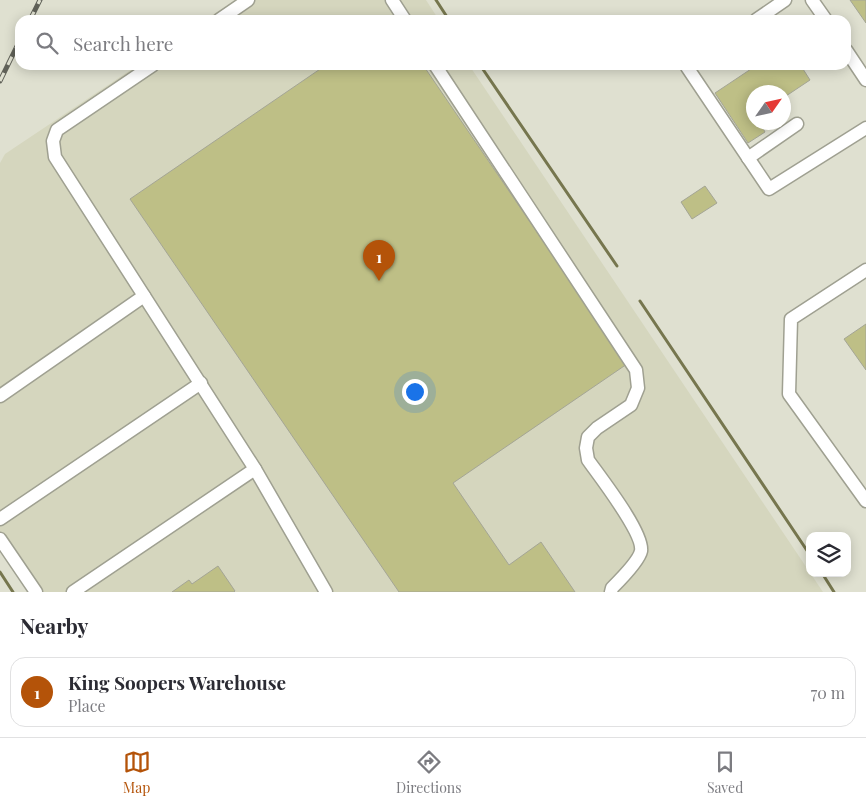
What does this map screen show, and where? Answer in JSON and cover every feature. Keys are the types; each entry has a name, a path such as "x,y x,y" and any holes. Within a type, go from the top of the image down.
{"street":[{"path":"226,15 248,0"},
{"path":"392,0 402,15"},
{"path":"763,15 785,0"},
{"path":"812,0 822,15"},
{"path":"851,58 866,80"},
{"path":"146,70 57,130 53,141 55,157 255,469 323,591"},
{"path":"438,70 636,370 638,388 630,405 597,428 588,437 586,448 588,460 634,526 639,538 641,551 634,564 612,588 611,592"},
{"path":"689,70 769,189 866,128"},
{"path":"748,158 797,124"},
{"path":"866,270 791,319 789,394 866,501"},
{"path":"0,396 144,296"},
{"path":"0,518 201,383"},
{"path":"73,592 255,469"},
{"path":"0,539 36,592"}],"shaded area":[{"path":"235,0 426,0 436,15 212,15"},
{"path":"131,70 472,70 806,567 806,577 813,577 823,592 30,592 0,547 0,163 5,154"}],"building":[{"path":"850,0 866,0 866,23"},
{"path":"319,70 426,70 627,364 453,483 509,565 541,542 575,592 399,592 130,199"},
{"path":"750,70 804,70 810,80 791,93 791,85 746,85 746,130 764,130 765,132 748,143 715,93"},
{"path":"705,186 717,203 692,219 681,202"},
{"path":"866,324 866,370 844,339"},
{"path":"218,566 234,592 172,592 189,580 192,584"}],"waterway":[{"path":"436,0 446,15"},
{"path":"483,70 617,266"},
{"path":"640,301 806,549"},
{"path":"0,572 13,592"},
{"path":"825,577 834,592"}],"railway":[{"path":"32,15 40,0"},
{"path":"0,81 15,50"}],"place":[{"name":"King Soopers Warehouse","path":"379,281"}]}
